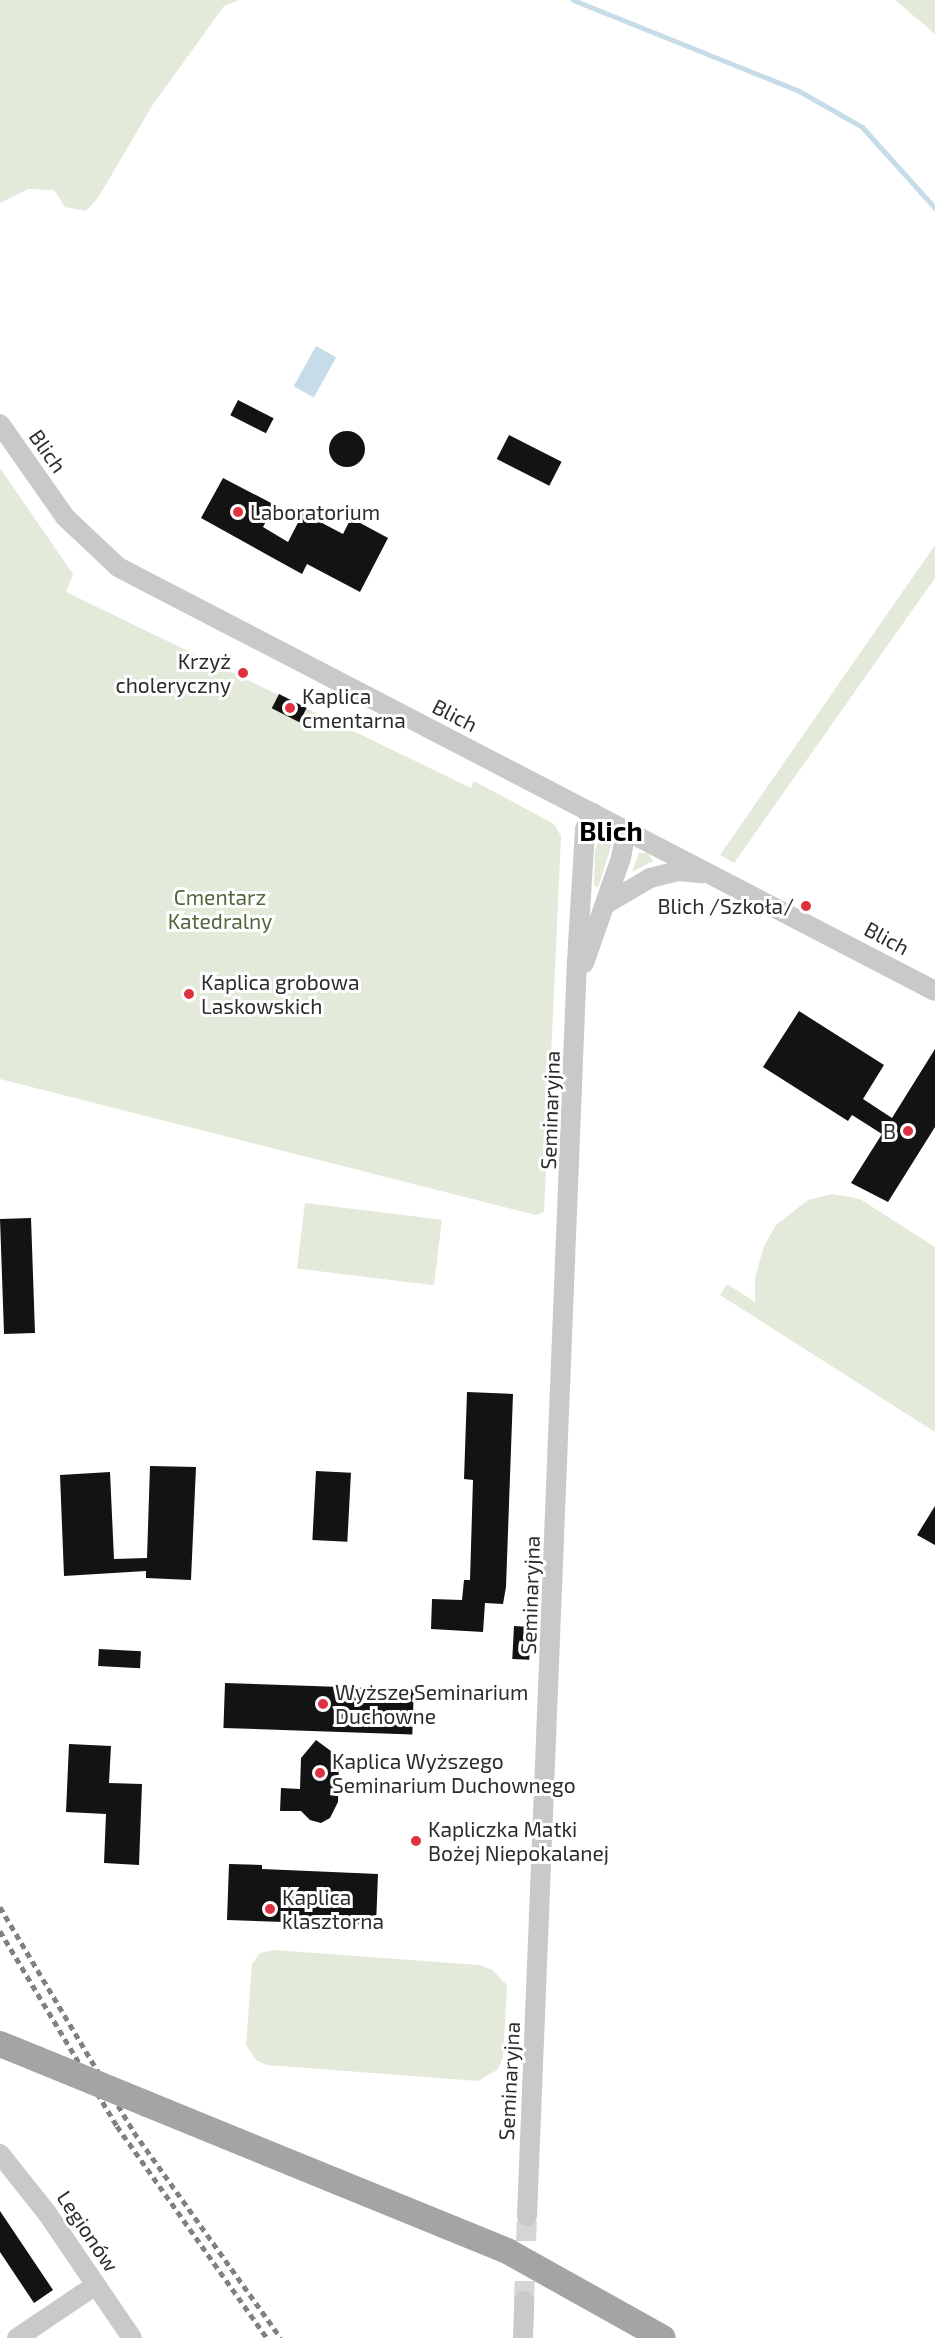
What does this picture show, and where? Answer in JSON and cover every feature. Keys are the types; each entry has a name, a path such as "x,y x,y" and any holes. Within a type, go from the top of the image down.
{"main road":[{"path":"0,2044 509,2252 663,2338"}],"street":[{"name":"Blich","path":"0,424 65,517 118,567 935,991"},
{"name":"Seminaryjna","path":"527,2216 585,829 593,813"},
{"name":"Seminaryjna","path":"579,977 606,904 626,830"},
{"path":"606,904 650,878 678,871 711,873"},
{"name":"Legionów","path":"0,2154 47,2213 132,2338"},
{"path":"17,2338 96,2285"},
{"path":"522,2338 524,2301"}],"green space":[{"path":"0,0 240,0 224,6 152,106 98,198 86,211 65,207 54,190 28,189 0,203"},
{"path":"895,0 935,0 935,34"},
{"name":"Cmentarz Katedralny","path":"0,468 73,574 66,592 471,788 474,781 554,824 561,836 544,1212 536,1215 0,1079"},
{"path":"935,545 935,578 734,863 720,855"},
{"path":"603,833 608,833 613,840 598,888 594,885 595,850"},
{"path":"639,853 648,853 653,861 632,872"},
{"path":"832,1194 860,1199 935,1247 935,1432 720,1295 727,1284 755,1302 755,1278 764,1246 776,1225 808,1200"},
{"path":"305,1203 442,1220 434,1285 297,1269"},
{"path":"274,1950 479,1965 492,1970 507,1985 503,2058 497,2070 478,2081 267,2065 256,2060 246,2045 252,1964 260,1953"}],"water":[{"path":"316,346 336,357 314,397 294,386"}],"building":[{"path":"238,400 274,418 266,433 230,415"},
{"path":"347,431 360,436 365,449 360,462 347,467 334,462 329,449 334,436"},
{"path":"509,435 562,462 549,486 497,459"},
{"path":"223,478 275,505 263,527 288,542 303,513 343,534 351,518 388,538 360,592 307,564 302,574 201,518"},
{"name":"Kaplica cmentarna","path":"279,694 307,708 299,722 272,708"},
{"path":"799,1011 884,1065 863,1099 892,1118 935,1049 935,1127 888,1202 851,1183 882,1134 852,1115 848,1121 763,1067"},
{"path":"31,1218 35,1333 4,1334 0,1219"},
{"path":"467,1392 513,1394 506,1587 503,1604 485,1603 483,1632 431,1629 432,1599 462,1600 464,1580 470,1580 473,1480 464,1479"},
{"path":"150,1466 196,1467 191,1580 146,1578 146,1571 64,1576 60,1475 110,1472 114,1559 147,1558"},
{"path":"316,1471 351,1473 347,1542 312,1540"},
{"path":"935,1506 935,1545 917,1535"},
{"path":"514,1626 531,1627 529,1660 512,1659"},
{"path":"99,1649 141,1651 140,1668 98,1666"},
{"path":"225,1683 414,1690 412,1735 223,1728"},
{"name":"Kaplica Wyższego Seminarium Duchownego","path":"316,1740 339,1757 338,1802 330,1818 321,1823 310,1820 301,1811 280,1811 281,1788 300,1789 301,1758"},
{"path":"69,1744 111,1746 109,1783 142,1784 139,1865 104,1863 106,1814 66,1812"},
{"path":"229,1864 262,1865 262,1869 378,1874 376,1925 227,1920"},
{"path":"0,2211 53,2290 34,2303 0,2252"}],"waterway":[{"path":"573,0 799,91 862,127 935,208"}],"tunnel":[{"path":"524,2301 527,2216"}],"railway":[{"path":"0,1907 134,2132 281,2338"},
{"path":"0,1931 117,2126 267,2338"}],"place":[{"name":"Laboratorium","path":"238,512"},
{"name":"Krzyż choleryczny","path":"243,673"},
{"name":"Kaplica cmentarna","path":"290,708"},
{"name":"Blich /Szkoła/","path":"806,906"},
{"name":"Kaplica grobowa Laskowskich","path":"189,994"},
{"name":"B","path":"908,1131"},
{"name":"Wyższe Seminarium Duchowne","path":"323,1704"},
{"name":"Kaplica Wyższego Seminarium Duchownego","path":"320,1773"},
{"name":"Kapliczka Matki Bożej Niepokalanej","path":"416,1841"},
{"name":"Kaplica klasztorna","path":"270,1909"}],"district":[{"name":"Blich","path":"611,831"}]}
